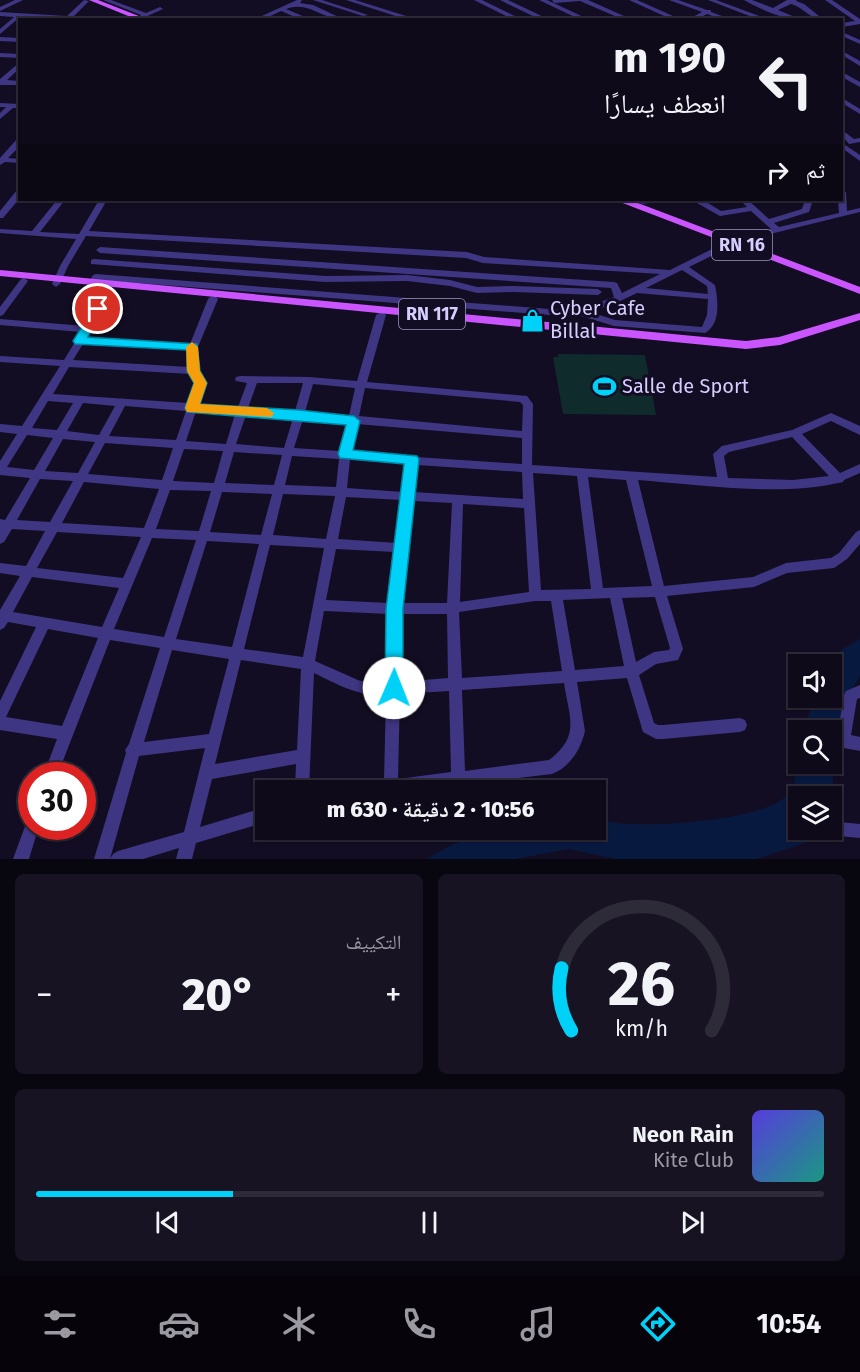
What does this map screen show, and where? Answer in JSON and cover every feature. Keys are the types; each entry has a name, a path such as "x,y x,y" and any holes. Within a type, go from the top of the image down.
{"main road":[{"path":"89,0 141,18"},
{"name":"RN 16","path":"626,201 860,284"},
{"name":"RN 16","path":"638,201 860,291"},
{"name":"RN 117","path":"0,273 54,275 76,280 318,299 457,316 746,345 770,343 860,323"},
{"name":"RN 117","path":"0,279 24,281 54,275 112,290 742,351 766,350 825,331 860,316"}],"street":[{"path":"0,8 15,0"},
{"path":"0,8 20,0"},
{"path":"68,18 89,0"},
{"path":"260,18 302,0"},
{"path":"316,0 365,15"},
{"path":"349,0 410,18"},
{"path":"361,4 368,0"},
{"path":"477,0 516,18"},
{"path":"503,0 542,18"},
{"path":"506,13 541,0 582,18"},
{"path":"551,0 560,3 578,0"},
{"path":"583,0 625,18"},
{"path":"632,0 674,18"},
{"path":"639,4 648,0"},
{"path":"672,0 724,18"},
{"path":"711,0 763,18"},
{"path":"694,18 729,0"},
{"path":"747,0 795,18"},
{"path":"828,0 860,22"},
{"path":"111,1 141,18 160,9"},
{"path":"756,18 790,1 802,5 818,18"},
{"path":"294,4 311,6 336,18"},
{"path":"280,9 304,18"},
{"path":"359,18 377,9"},
{"path":"313,18 322,13"},
{"path":"0,14 55,18"},
{"path":"0,32 18,15"},
{"path":"400,18 404,16"},
{"path":"843,25 860,22"},
{"path":"843,34 860,42"},
{"path":"0,39 18,40"},
{"path":"843,54 860,64"},
{"path":"0,55 18,56"},
{"path":"0,80 18,66"},
{"path":"843,74 860,85"},
{"path":"8,76 18,76"},
{"path":"843,80 860,79"},
{"path":"0,80 18,83"},
{"path":"0,105 15,106"},
{"path":"0,117 15,106"},
{"path":"856,106 860,112"},
{"path":"843,133 856,141"},
{"path":"1,161 18,143"},
{"path":"843,146 860,159"},
{"path":"1,161 18,161"},
{"path":"0,216 18,194"},
{"path":"35,233 59,201"},
{"path":"54,275 103,201"},
{"path":"700,201 721,214 753,208"},
{"path":"745,201 776,229"},
{"path":"768,222 806,210 809,201"},
{"path":"842,201 843,214"},
{"path":"582,313 736,240 860,210"},
{"path":"0,231 108,234 336,246 467,255 481,259 518,262 671,272"},
{"path":"94,280 90,273 108,234"},
{"path":"209,257 219,240"},
{"path":"336,246 318,299 458,304 582,313 614,323 703,330 708,327 713,297 710,282 682,266"},
{"path":"100,250 614,285 619,297"},
{"path":"393,269 397,250"},
{"path":"477,290 481,259"},
{"path":"94,262 325,279 407,278 450,283 477,290 598,292"},
{"path":"514,289 518,262"},
{"path":"0,313 24,281"},
{"path":"112,290 85,329 0,470 81,479 216,489 341,492 530,504"},
{"path":"634,290 713,297"},
{"path":"55,762 64,733 148,535 181,445 201,383 193,371 193,347 213,299"},
{"path":"457,316 458,304"},
{"path":"302,780 308,664 341,492 345,454 381,315"},
{"path":"0,322 85,329"},
{"path":"79,341 193,347"},
{"path":"0,359 193,371"},
{"path":"102,859 132,750 203,536 241,412 247,379 309,380 523,399 528,405 527,468 535,596"},
{"path":"184,859 212,740 309,380"},
{"path":"46,397 299,415 527,435"},
{"path":"0,539 4,524 61,435 80,400"},
{"path":"122,403 30,572 2,618 235,655 308,664 360,688 394,688 632,672 654,658 676,653 631,476"},
{"path":"723,482 718,454 720,452 794,433 834,417 860,431"},
{"path":"0,428 228,449 345,454 723,482 804,485 839,479 860,468"},
{"path":"794,433 839,479"},
{"path":"391,780 394,609 412,459"},
{"path":"582,471 598,592"},
{"path":"458,500 453,608 458,778"},
{"path":"4,524 148,535 203,536 402,548"},
{"path":"318,605 394,609 453,608 556,594 659,591 754,582 786,568 834,563 843,556 860,535"},
{"path":"0,568 128,584"},
{"path":"615,592 632,672 651,730 740,725"},
{"path":"441,780 552,767 565,756 577,739 578,731 556,594"},
{"path":"0,716 44,623"},
{"path":"860,691 851,694 844,737 849,743 860,744"},
{"path":"0,723 64,733"},
{"path":"132,750 212,740"},
{"path":"205,772 303,756"},
{"path":"118,859 255,817"},
{"path":"842,829 860,831"},
{"path":"21,859 27,840"}],"green space":[{"name":"Salle de Sport","path":"558,354 645,355 656,415 563,414 553,357 558,357"}],"water":[{"path":"860,639 860,676 845,704 842,720 807,720 811,708 842,708 842,654 838,654"},
{"path":"796,774 833,774 832,786 793,786"},
{"path":"788,794 788,840 808,840 756,859 616,859 569,849 515,859 427,859 466,840 606,840 606,821 627,824 692,822 741,815 780,801"}],"slow traffic":[{"path":"192,347 193,371 201,383 192,408 267,413"}],"place":[{"name":"Cyber Cafe Billal","path":"532,320"},
{"name":"Salle de Sport","path":"604,386"}],"route":[{"path":"98,309 79,341 193,347 193,371 201,383 192,408 354,421 345,454 412,459 394,609 394,688"}]}
